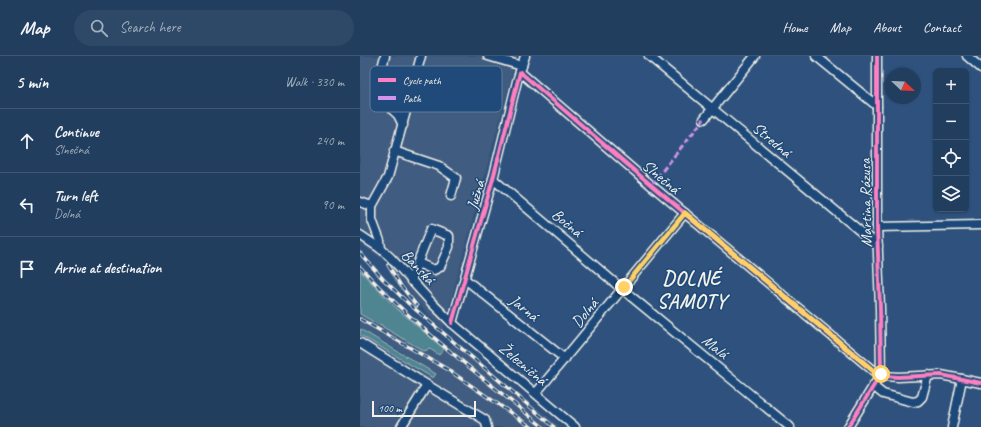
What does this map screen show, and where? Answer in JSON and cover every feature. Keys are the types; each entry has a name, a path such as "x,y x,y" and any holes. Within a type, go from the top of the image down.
{"street":[{"path":"382,66 385,56"},
{"path":"418,66 421,56"},
{"path":"488,56 521,69"},
{"name":"Južná","path":"452,323 466,279 525,56"},
{"name":"Stredná","path":"649,56 878,246"},
{"path":"704,119 755,56"},
{"path":"816,56 877,106"},
{"name":"Martina Rázusa","path":"877,56 877,227 881,374"},
{"path":"966,56 981,68"},
{"name":"Slnečná","path":"521,69 685,213 876,373 881,374"},
{"path":"395,112 403,125"},
{"path":"381,250 380,241 372,220 372,206 388,177 394,151 406,112"},
{"path":"394,151 439,166 456,178 451,196"},
{"name":"Bočná","path":"493,179 622,289"},
{"path":"360,202 372,206"},
{"name":"Dolná","path":"536,393 685,213"},
{"path":"877,227 981,225"},
{"path":"411,281 431,229 448,236 449,246 440,267 434,270 418,263"},
{"name":"Banská","path":"360,235 381,250 452,323"},
{"name":"Jarná","path":"466,279 565,359"},
{"name":"Malá","path":"622,289 790,427"},
{"name":"Železničná","path":"452,323 575,427"},
{"path":"360,343 485,420 487,427"},
{"path":"848,427 881,374 885,376 898,377 941,375 981,383"},
{"path":"873,386 883,394 912,402 918,401 922,397 928,375"},
{"path":"952,427 962,379"},
{"path":"401,427 427,385"}],"shaded area":[{"path":"360,56 517,56 502,112 502,66 370,66 370,112 502,112 443,330 413,297 388,263 360,243"},
{"path":"360,314 377,324 382,325 424,351 430,349 439,355 444,349 457,343 560,427 360,427 360,335 433,378 436,374 397,349 360,329"}],"green space":[{"path":"360,271 396,308 444,349 439,355 430,349 424,351 382,325 377,324 360,314"},
{"path":"360,329 436,374 433,378 360,335"}],"railway":[{"path":"360,253 383,279 409,304 554,427"},
{"path":"388,265 401,286 417,306"},
{"path":"360,267 426,331 543,427"},
{"path":"360,319 447,369 531,427"}],"marked path":[{"path":"651,185 704,119"}],"cycle path":[{"path":"877,56 877,227 881,374"},
{"path":"452,323 494,175 520,72 651,185 876,373 885,376 898,377 941,375 981,383"},
{"path":"848,427 881,374"}],"district":[{"name":"DOLNÉ SAMOTY","path":"692,290"}],"route":[{"path":"624,287 685,213 876,373 881,374"}]}
